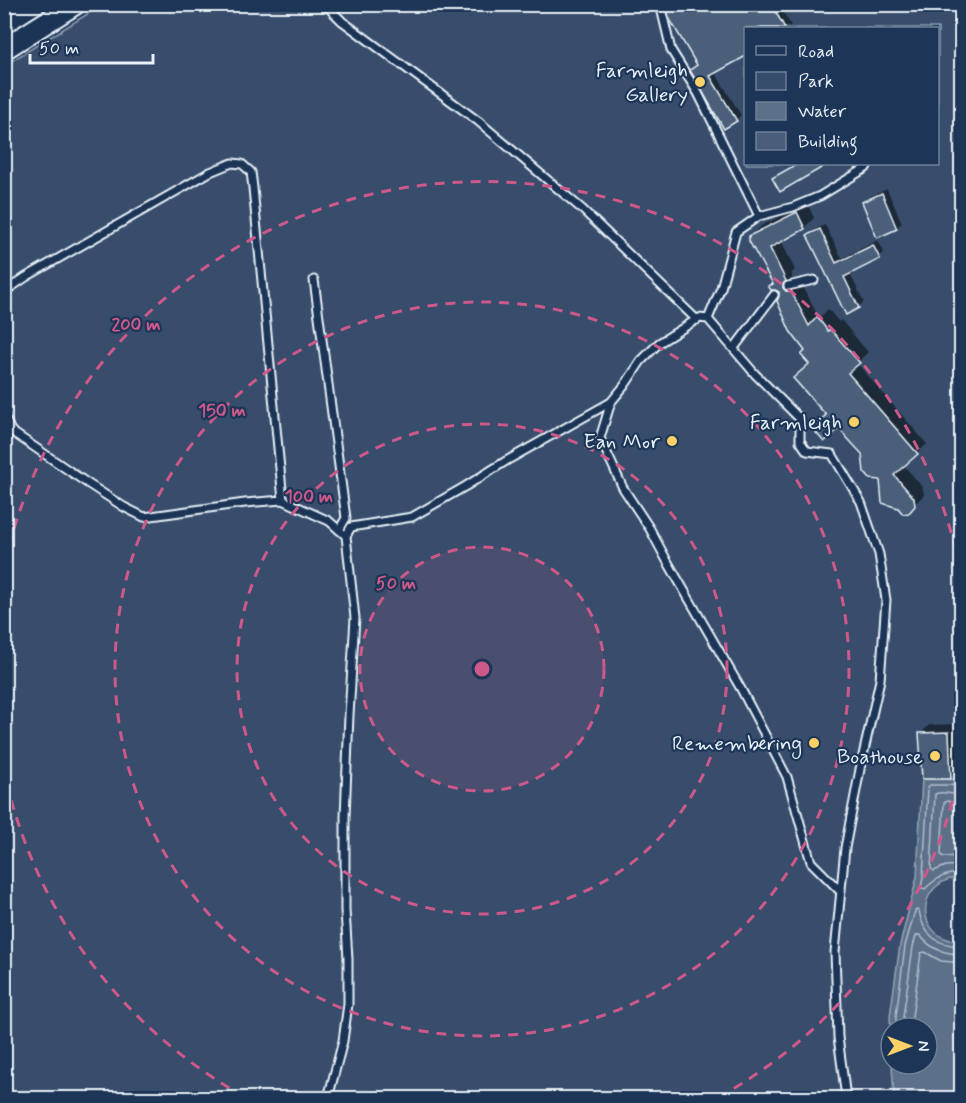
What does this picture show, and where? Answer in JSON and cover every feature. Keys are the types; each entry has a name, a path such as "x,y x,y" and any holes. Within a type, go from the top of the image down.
{"street":[{"path":"4,50 75,4"}],"lane":[{"path":"325,4 342,21 478,121 583,210 697,320"},
{"path":"660,4 671,50 698,93 759,216"},
{"path":"4,292 210,172 232,163 242,164 251,172 253,188 283,500"},
{"path":"708,319 721,288 736,232 759,216 793,207 820,196 868,165"},
{"path":"314,280 346,518 339,530"},
{"path":"789,286 814,280"},
{"path":"734,348 774,295"},
{"path":"328,1098 343,1041 348,1004 345,817 355,618 346,536 351,526 412,517 611,402 641,361 659,343 699,318 708,319 755,374 800,419 800,441 807,451 832,454 861,502 879,554 886,600 880,680 845,848 835,952 837,1037 846,1098"},
{"path":"611,402 600,438 605,451 623,488 650,529 741,689 787,777 811,862 841,892"},
{"path":"4,412 11,431 124,507 144,517 283,500 329,521 346,536"}],"green space":[{"name":"Farmleigh","path":"102,5 961,5 961,1098 5,1098 5,65"}],"water":[{"path":"922,779 951,779 961,782 961,879 949,879 938,885 931,892 926,910 931,927 938,934 949,940 961,940 961,1098 894,1098 893,1076 939,1076 939,1016 890,1016 900,945 917,877"}],"building":[{"path":"680,4 771,4 784,27 744,27 744,57 710,76 737,121 724,129 690,70 697,65 669,18 668,12"},
{"path":"795,165 826,165 780,192 772,178"},
{"path":"882,193 897,229 877,238 862,202"},
{"name":"Farmleigh","path":"797,212 805,229 770,248 786,281 783,288 791,291 809,326 817,317 860,363 848,373 918,454 894,475 914,498 915,506 909,513 903,514 898,508 882,503 880,480 870,479 864,472 862,454 839,429 824,442 812,428 826,415 793,378 809,364 801,355 805,351 790,331 777,301 779,292 771,290 768,286 773,284 749,241 749,236"},
{"path":"820,229 836,263 873,245 880,259 844,277 859,308 846,315 807,235"},
{"name":"Boathouse","path":"949,732 951,779 922,779 919,733"}],"place":[{"name":"Farmleigh Gallery","path":"700,82"},
{"name":"Farmleigh","path":"854,422"},
{"name":"Ean Mor","path":"672,441"},
{"name":"Remembering","path":"814,743"},
{"name":"Boathouse","path":"935,756"}]}
